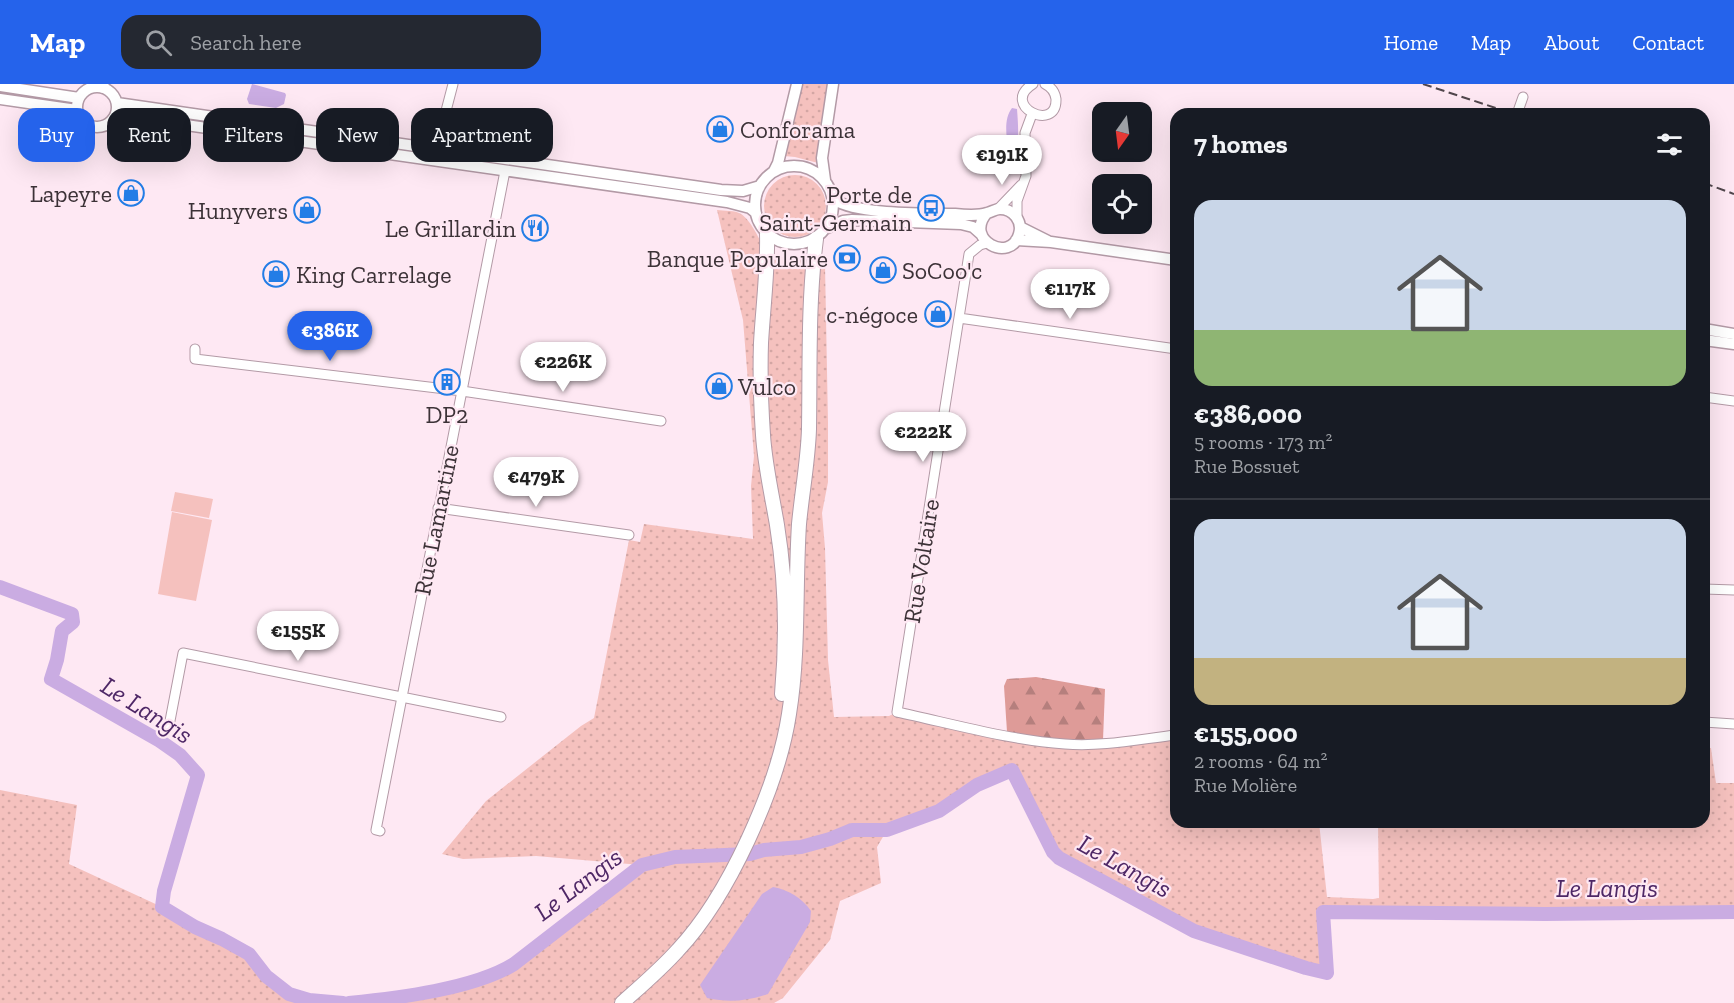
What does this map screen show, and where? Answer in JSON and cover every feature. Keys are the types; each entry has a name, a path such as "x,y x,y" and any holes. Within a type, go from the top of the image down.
{"highway":[{"path":"767,234 761,345 763,435 767,480 777,525 783,575 785,622 784,677 773,774"},
{"path":"622,1003 679,950 708,913 746,844 783,745 795,664 800,524 809,430 810,299 816,239"}],"main road":[{"path":"797,84 778,163 760,186 756,195 756,213 760,224 767,234 778,241 804,244 816,239 827,228 843,220 961,224 973,227 995,248 1004,248 1016,240 1051,242 1170,259"},
{"path":"825,180 822,158 833,84"},
{"path":"0,86 80,98"},
{"path":"78,108 80,98 87,89 103,86 111,93 117,103 117,108"},
{"path":"0,99 63,108"},
{"path":"117,103 411,145"},
{"path":"191,127 727,202 750,208 756,213"},
{"path":"526,162 721,190 743,191 760,186"},
{"path":"774,171 795,166 816,173 825,180 834,200 833,215 827,228"},
{"path":"834,200 854,209 964,215 1009,211 1018,222 1051,242"},
{"path":"985,239 982,222 993,211"},
{"path":"1016,240 1018,222"},
{"path":"1710,330 1734,336"},
{"path":"1710,334 1734,336"},
{"path":"1710,341 1734,344"}],"street":[{"path":"447,108 453,84"},
{"path":"1033,84 1025,91 1024,106 1032,114 1043,115 1052,110 1055,105 1055,94 1045,84"},
{"path":"1519,108 1523,98"},
{"path":"1018,222 1016,206 1026,176 1025,133 1032,114"},
{"name":"Rue Lamartine","path":"380,831 376,830 505,171"},
{"path":"993,211 1023,184"},
{"name":"Rue Voltaire","path":"985,239 969,254 897,712 999,735 1066,744 1083,745 1170,736"},
{"path":"959,318 1170,348"},
{"path":"195,348 195,359 462,391 661,420"},
{"path":"1710,398 1734,401"},
{"path":"438,508 629,535"},
{"path":"1710,589 1734,590"},
{"path":"169,726 183,653 501,717"},
{"path":"1710,722 1734,724"}],"shaded area":[{"path":"252,84 286,95 284,104 276,108 249,104 247,99"},
{"path":"800,84 830,84 818,163 784,156"},
{"path":"1012,108 1017,109 1018,134 1017,149 1012,150 1008,147 1006,126"},
{"path":"795,175 817,184 826,206 817,228 795,237 773,228 764,206 773,184"},
{"path":"717,210 736,212 745,217 767,256 819,259 825,265 828,482 822,513 828,660 834,717 889,716 897,712 1066,744 1170,735 1170,828 1320,828 1327,897 1373,899 1379,898 1378,828 1710,828 1711,748 1716,783 1734,783 1734,912 1545,914 1324,912 1327,973 1194,931 1059,858 1053,852 1012,770 977,785 939,811 887,830 877,847 881,883 840,901 830,940 783,998 774,1003 349,1003 434,991 497,973 514,964 641,865 536,856 463,859 442,854 486,801 594,718 629,540 640,542 644,524 753,539 751,486 754,456 743,320"},
{"path":"175,492 213,499 209,518 171,511"},
{"path":"172,512 212,520 196,601 158,594"},
{"path":"0,790 77,805 69,864 162,907 195,927 249,954 266,976 289,994 309,1000 343,1003 0,1003"},
{"path":"773,887 795,895 811,911 810,922 768,994 738,1000 707,998 700,985 762,894"}],"green space":[{"path":"1036,677 1105,689 1103,740 1066,741 1007,732 1004,686 1007,679"}],"waterway":[{"name":"Le Langis","path":"0,587 72,614 73,622 62,631 51,679 160,741 180,755 198,775 164,891 162,907 195,927 249,954 266,976 289,994 309,1000 343,1003"},
{"name":"Le Langis","path":"349,1003 434,991 497,973 514,964 642,865 675,857 750,854 764,850 801,847 852,830 887,830 939,811 977,785 1012,770 1053,852 1059,858 1194,931 1327,973 1323,912 1545,914 1734,912"}],"railway":[{"path":"1423,84 1496,108"},
{"path":"1710,185 1734,194"}],"place":[{"name":"Conforama","path":"720,129"},
{"name":"Lapeyre","path":"131,193"},
{"name":"Porte de Saint-Germain","path":"931,208"},
{"name":"Hunyvers","path":"307,210"},
{"name":"Le Grillardin","path":"535,228"},
{"name":"Banque Populaire","path":"847,258"},
{"name":"SoCoo'c","path":"883,270"},
{"name":"King Carrelage","path":"276,274"},
{"name":"c-négoce","path":"938,314"},
{"name":"DP2","path":"447,382"},
{"name":"Vulco","path":"719,386"}]}
